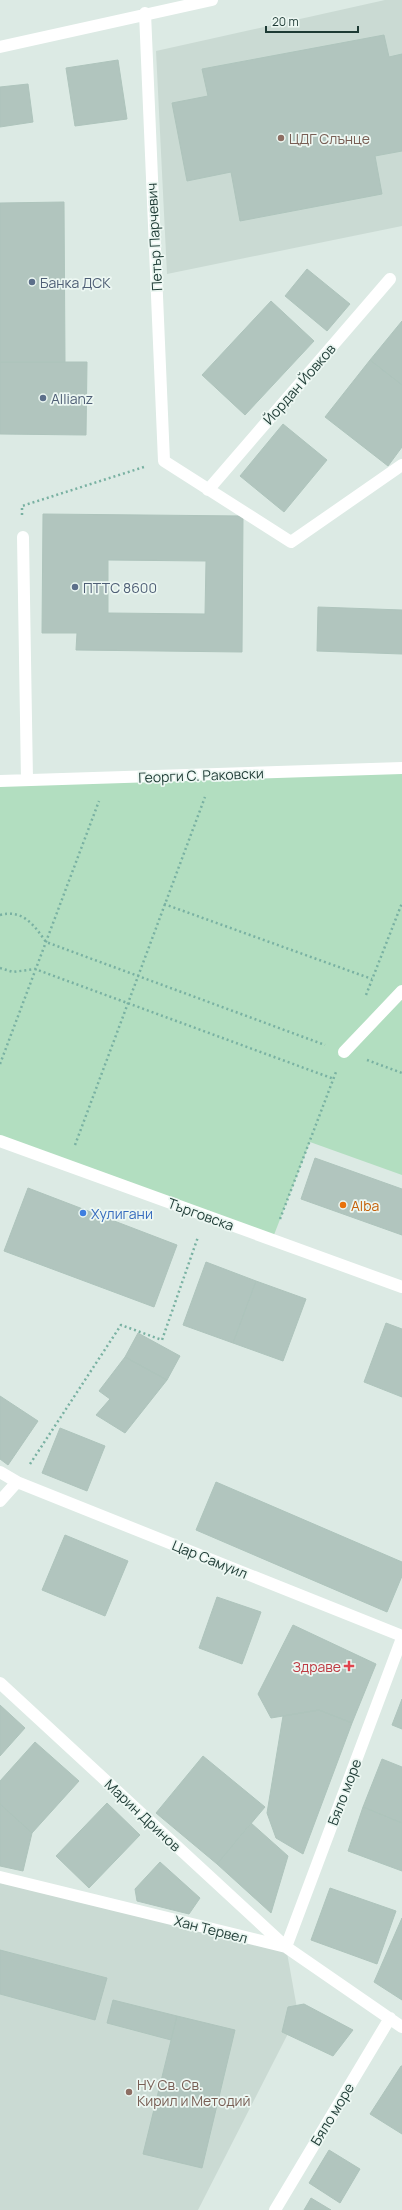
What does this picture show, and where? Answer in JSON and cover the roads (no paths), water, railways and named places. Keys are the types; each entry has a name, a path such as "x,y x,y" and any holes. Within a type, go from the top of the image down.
{"street":[{"path":"0,46 145,13 212,0"},
{"name":"Петър Парчевич","path":"145,13 164,461 208,490"},
{"name":"Йордан Йовков","path":"208,490 390,279"},
{"path":"208,490 291,542 402,465"},
{"path":"22,537 27,780"},
{"name":"Георги С. Раковски","path":"0,781 402,768"},
{"path":"344,1052 402,991"},
{"name":"Търговска","path":"0,1141 402,1287"},
{"name":"Цар Самуил","path":"0,1472 17,1482 402,1637"},
{"path":"0,1501 17,1482"},
{"name":"Бяло море","path":"286,1947 402,1637"},
{"name":"Марин Дринов","path":"0,1683 286,1947"},
{"name":"Хан Тервел","path":"0,1877 286,1947 402,2026"},
{"name":"Бяло море","path":"275,2210 390,2018"}],"place":[{"name":"ЦДГ Слънце","path":"281,138"},
{"name":"Банка ДСК","path":"32,282"},
{"name":"Allianz","path":"43,398"},
{"name":"ПТТС 8600","path":"75,587"},
{"name":"Alba","path":"343,1205"},
{"name":"Хулигани","path":"83,1213"},
{"name":"Здраве","path":"349,1666"},
{"name":"НУ Св. Св. Кирил и Методий","path":"129,2092"}]}
